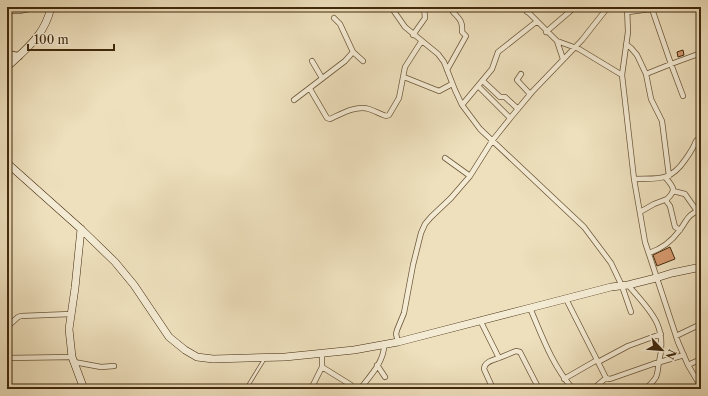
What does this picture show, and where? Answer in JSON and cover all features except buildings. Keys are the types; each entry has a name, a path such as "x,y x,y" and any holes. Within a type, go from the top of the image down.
{"main road":[{"path":"7,67 38,38 51,7"},
{"path":"7,162 115,262 134,285 169,337 185,350 197,357 213,359 265,358 354,350 398,342 566,298 701,267"},
{"path":"81,229 69,329 73,360 84,389"}],"street":[{"path":"7,10 19,11 39,7"},
{"path":"392,7 404,27 438,54 444,62 452,84 462,105 470,117 492,141 584,227 611,263 625,285 652,314 658,324 661,334 661,355 657,376 648,387 652,389"},
{"path":"413,35 425,18 424,7"},
{"path":"447,70 466,36 462,32 461,20 453,12 456,7"},
{"path":"523,7 557,42 585,53 622,75"},
{"path":"527,12 532,7"},
{"path":"398,342 396,334 404,313 408,285 422,233 431,217 451,198 470,176 492,141 530,94 582,40 608,7"},
{"path":"696,7 679,9 628,9 622,75 634,179 645,242 676,336 688,364 701,387"},
{"path":"546,32 571,8"},
{"path":"652,9 683,96"},
{"path":"334,18 340,24 353,52 363,61"},
{"path":"462,105 492,69 498,52 536,22"},
{"path":"310,88 327,118 330,119 353,109 360,108 367,108 389,116 399,98 405,67 421,42"},
{"path":"557,42 563,60"},
{"path":"626,44 637,55 646,74 651,99 662,121 667,177 672,184 673,191 667,199 640,212"},
{"path":"294,100 345,61 353,52"},
{"path":"646,74 701,53"},
{"path":"7,54 19,56"},
{"path":"312,61 322,78"},
{"path":"521,74 517,80 530,94"},
{"path":"404,77 439,91 452,84"},
{"path":"483,81 500,96 505,97 518,109"},
{"path":"478,87 510,118"},
{"path":"634,179 667,177 679,170 694,149 696,141 701,136"},
{"path":"696,141 701,147"},
{"path":"444,158 470,176"},
{"path":"648,253 668,244 680,230 687,217 699,210 685,194 673,191"},
{"path":"667,199 666,202 670,206 675,227 680,230"},
{"path":"625,285 631,312"},
{"path":"566,298 606,378"},
{"path":"530,308 549,355 572,389"},
{"path":"7,326 21,316 71,314"},
{"path":"480,320 499,358"},
{"path":"676,336 701,324"},
{"path":"564,379 628,346 661,334"},
{"path":"360,389 377,365 384,351 384,344"},
{"path":"493,389 484,369 485,364 516,351 520,352 539,389"},
{"path":"312,389 322,367 322,353"},
{"path":"593,389 606,378 610,379 684,355"},
{"path":"7,358 73,360 101,366 114,366"},
{"path":"688,364 701,359"},
{"path":"377,365 385,377"},
{"path":"322,367 351,385"}],"lane":[{"path":"246,389 265,358"}]}
